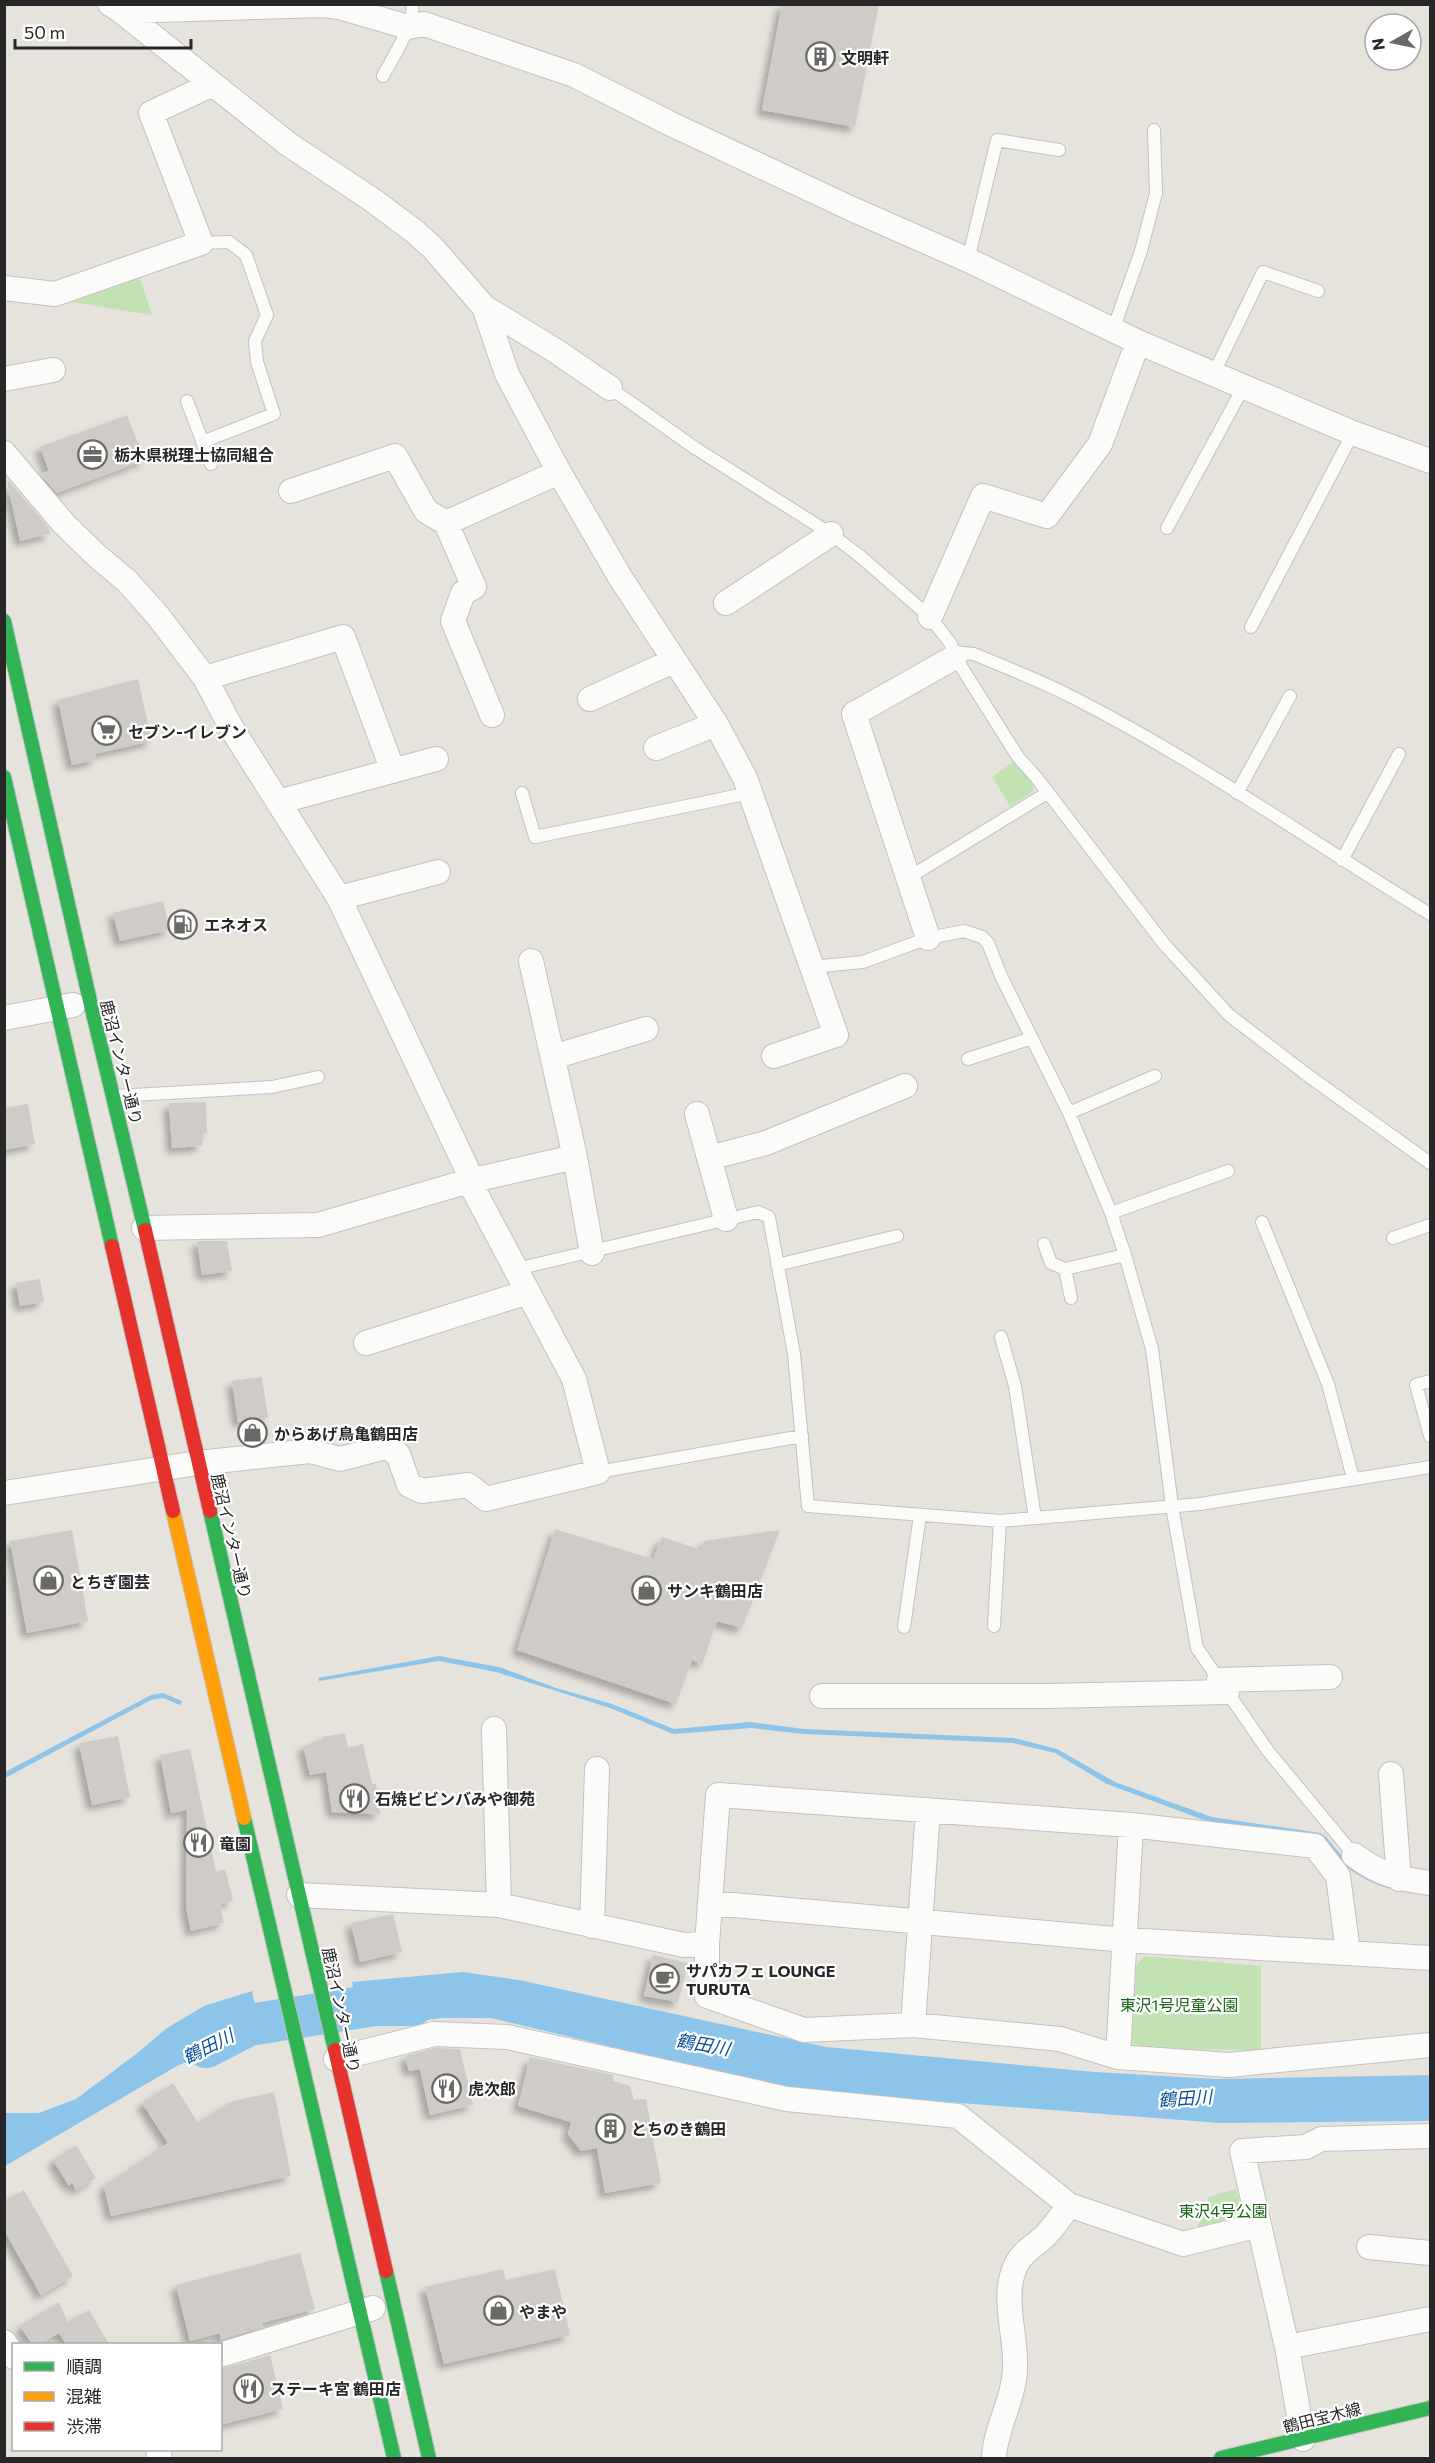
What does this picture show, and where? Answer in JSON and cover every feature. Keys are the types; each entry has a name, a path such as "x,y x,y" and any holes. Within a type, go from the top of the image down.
{"main road":[{"name":"鹿沼インター通り","path":"4,621 90,1001 114,1096 429,2458"},
{"path":"4,777 296,2045 394,2458"},
{"name":"鶴田宝木線","path":"1221,2458 1431,2408"}],"street":[{"path":"116,8 324,5 410,16 424,24 574,75 842,204 968,260 1138,342 1353,433 1431,461"},
{"path":"116,8 288,144 371,199 414,231 432,247 484,307 556,351 610,388"},
{"path":"4,288 55,294 201,243 151,113 211,85"},
{"path":"484,307 507,374 559,472 620,577 716,724 750,793 836,1035 774,1056"},
{"path":"930,617 983,495 1047,516 1100,444 1138,342"},
{"path":"4,379 53,370"},
{"path":"4,453 64,524 127,581 158,616 205,678 232,729 339,898 467,1169 470,1181 574,1379 598,1473 486,1498 468,1485 422,1491 409,1485 398,1454 386,1448 340,1460 310,1452 198,1463 4,1492"},
{"path":"291,491 395,456 426,511 446,523 474,587 463,593 453,621 492,716"},
{"path":"446,523 559,472"},
{"path":"726,603 831,534"},
{"path":"205,678 343,638 393,771"},
{"path":"928,938 854,714 955,657"},
{"path":"590,699 673,661"},
{"path":"656,748 716,724"},
{"path":"278,802 436,759"},
{"path":"339,898 438,872"},
{"path":"531,961 575,1157 592,1253"},
{"path":"4,1018 90,1001"},
{"path":"553,1057 646,1029"},
{"path":"709,1158 766,1143 905,1086"},
{"path":"697,1114 726,1219"},
{"path":"144,1228 318,1225 470,1181 575,1157"},
{"path":"366,1343 528,1292"},
{"path":"822,1696 1047,1696 1223,1686 1330,1677"},
{"path":"494,1729 499,1905"},
{"path":"592,1926 597,1769"},
{"path":"1391,1774 1399,1879"},
{"path":"1348,1952 1338,1876 1315,1846 1131,1825 718,1795 707,1944 707,1996 804,2030 913,2025 1060,2039 1118,2057 1229,2065 1431,2045"},
{"path":"913,2025 928,1810"},
{"path":"1118,2057 1131,1825"},
{"path":"1354,1855 1371,1869 1399,1879 1431,1882"},
{"path":"299,1895 499,1905 684,1945 707,1944"},
{"path":"710,1903 1126,1940 1431,1958"},
{"path":"334,2049 434,2034 507,2037 787,2099 958,2116 1069,2205 1183,2244 1259,2225"},
{"path":"1303,2439 1287,2347 1242,2151 1306,2147 1321,2139 1431,2136"},
{"path":"994,2458 994,2446 1011,2395 1015,2368 1010,2319 1011,2277 1018,2261 1046,2235 1069,2205"},
{"path":"1369,2247 1431,2253"},
{"path":"222,2354 393,2302"},
{"path":"1287,2347 1431,2319"}],"lane":[{"path":"383,76 410,16"},
{"path":"1113,330 1141,251 1156,193 1154,130"},
{"path":"968,260 997,140 1059,150"},
{"path":"201,243 229,242 246,255 267,315 255,341 257,362 274,414 202,442"},
{"path":"1213,375 1263,272 1318,291"},
{"path":"610,388 704,454 831,534 930,617 951,644 955,657 1018,757 1036,777 1164,944 1229,1015 1310,1077 1431,1163"},
{"path":"1167,528 1243,388"},
{"path":"187,401 211,464"},
{"path":"1251,627 1353,433"},
{"path":"955,657 962,653 974,654 1074,698 1178,755 1431,914"},
{"path":"1237,793 1290,696"},
{"path":"1342,860 1399,754"},
{"path":"522,793 535,837 750,793"},
{"path":"908,878 1047,793"},
{"path":"812,967 862,962 928,938 963,931 982,937 988,943 1001,976 1069,1113 1111,1213 1125,1255 1152,1349 1172,1506 1197,1648 1268,1751 1354,1855"},
{"path":"968,1059 1032,1038"},
{"path":"1069,1113 1155,1076"},
{"path":"114,1096 272,1087 318,1077"},
{"path":"1111,1213 1228,1171"},
{"path":"516,1269 592,1253 758,1212 769,1217 794,1354 808,1506 1000,1521 1200,1504 1431,1467"},
{"path":"1262,1222 1328,1384 1353,1478"},
{"path":"1393,1238 1431,1225"},
{"path":"777,1265 897,1236"},
{"path":"1044,1244 1051,1263 1065,1269 1125,1255"},
{"path":"1065,1269 1071,1298"},
{"path":"1001,1337 1015,1386 1035,1518"},
{"path":"1431,1381 1416,1384 1431,1436"},
{"path":"598,1473 802,1436"},
{"path":"904,1627 920,1515"},
{"path":"994,1626 1000,1521"}],"green space":[{"path":"140,278 152,315 71,302"},
{"path":"1015,761 1034,782 1033,792 1010,806 992,777"},
{"name":"東沢1号児童公園","path":"1144,1956 1261,1966 1261,2050 1143,2049 1131,2042 1136,1966"},
{"name":"東沢4号公園","path":"1236,2189 1243,2214 1237,2224 1195,2234 1209,2197"}],"water":[{"path":"439,1656 499,1667 556,1688 612,1704 674,1729 750,1722 804,1729 1014,1738 1057,1749 1115,1782 1212,1817 1320,1833 1345,1860 1430,1889 1430,1895 1404,1892 1373,1883 1341,1863 1212,1823 1107,1784 1055,1753 1013,1743 804,1734 751,1728 673,1734 610,1708 496,1672 439,1661 319,1681 318,1678"},
{"path":"163,1693 182,1701 180,1705 163,1698 151,1700 5,1778 5,1772 151,1695"},
{"path":"463,1972 519,1980 826,2047 1095,2072 1216,2079 1430,2075 1430,2121 1220,2123 793,2090 491,2018 441,2018 362,2028 352,1982"},
{"path":"252,1991 260,2030 177,2066 5,2166 5,2113 39,2113 76,2099 167,2028 204,2006"}],"building":[{"name":"文明軒","path":"782,4 879,4 855,127 762,110"},
{"name":"栃木県税理士協同組合","path":"127,415 145,460 57,493 40,474 49,471 40,447"},
{"path":"7,481 49,528 50,534 20,541"},
{"name":"セブン-イレブン","path":"138,679 152,741 95,754 96,760 72,765 58,700"},
{"path":"163,901 170,930 120,941 113,913"},
{"path":"206,1102 207,1133 202,1133 202,1146 172,1148 169,1103"},
{"path":"28,1104 35,1144 4,1150 4,1108"},
{"path":"197,1241 227,1241 232,1271 202,1275"},
{"path":"40,1279 44,1302 20,1306 16,1283"},
{"path":"262,1377 268,1418 238,1422 232,1381"},
{"name":"サンキ鶴田店","path":"555,1529 653,1559 662,1537 702,1550 704,1541 780,1530 742,1628 717,1621 702,1664 692,1660 676,1704 517,1650"},
{"name":"とちぎ園芸","path":"72,1530 88,1621 27,1633 10,1541"},
{"path":"345,1733 348,1748 363,1744 372,1784 376,1784 380,1814 332,1812 326,1772 310,1775 303,1746 323,1739 322,1737"},
{"path":"118,1736 130,1797 92,1805 79,1743"},
{"path":"190,1749 216,1872 225,1869 233,1900 220,1905 224,1923 191,1931 186,1907 187,1810 171,1813 160,1755"},
{"path":"393,1914 402,1952 360,1962 351,1923"},
{"name":"サパカフェ LOUNGE TURUTA","path":"653,1955 688,1963 678,2002 644,1996"},
{"name":"虎次郎","path":"435,2048 460,2049 473,2105 430,2115 420,2069 409,2071 405,2056"},
{"name":"とちのき鶴田","path":"530,2057 613,2075 613,2081 630,2086 634,2100 646,2099 661,2183 605,2193 597,2148 581,2151 568,2134 571,2122 518,2106"},
{"path":"173,2083 198,2123 230,2102 274,2092 291,2176 111,2216 104,2186 168,2143 142,2103"},
{"path":"76,2145 96,2178 76,2190 72,2183 69,2186 53,2160"},
{"path":"24,2190 73,2276 41,2295 4,2230 4,2201"},
{"path":"300,2253 315,2309 262,2323 263,2327 220,2340 220,2333 190,2341 176,2285"},
{"name":"やまや","path":"503,2269 506,2280 555,2269 570,2335 444,2364 425,2287"},
{"path":"59,2302 68,2322 89,2310 108,2343 65,2343 59,2333 42,2343 31,2343 20,2326"},
{"name":"ステーキ宮 鶴田店","path":"270,2355 283,2409 222,2424 222,2368"}],"waterway":[{"name":"鶴田川","path":"206,2047 249,2025 366,2005 413,2005"}],"traffic: fast":[{"path":"4,621 90,1001 145,1230"},
{"path":"4,777 112,1246"},
{"path":"210,1511 335,2050"},
{"path":"244,1818 394,2458"},
{"path":"386,2271 429,2458"},
{"path":"1221,2458 1430,2408"}],"traffic: slow":[{"path":"173,1511 244,1818"}],"traffic: jam":[{"path":"145,1230 210,1511"},
{"path":"112,1246 173,1511"},
{"path":"335,2050 386,2271"}],"place":[{"name":"文明軒","path":"820,57"},
{"name":"栃木県税理士協同組合","path":"93,454"},
{"name":"セブン-イレブン","path":"107,731"},
{"name":"エネオス","path":"183,924"},
{"name":"からあげ鳥亀鶴田店","path":"253,1433"},
{"name":"とちぎ園芸","path":"49,1581"},
{"name":"サンキ鶴田店","path":"646,1590"},
{"name":"石焼ビビンバみや御苑","path":"354,1798"},
{"name":"竜園","path":"198,1843"},
{"name":"サパカフェ LOUNGE TURUTA","path":"665,1979"},
{"name":"虎次郎","path":"447,2088"},
{"name":"とちのき鶴田","path":"610,2128"},
{"name":"やまや","path":"498,2311"},
{"name":"ステーキ宮 鶴田店","path":"249,2388"}]}
